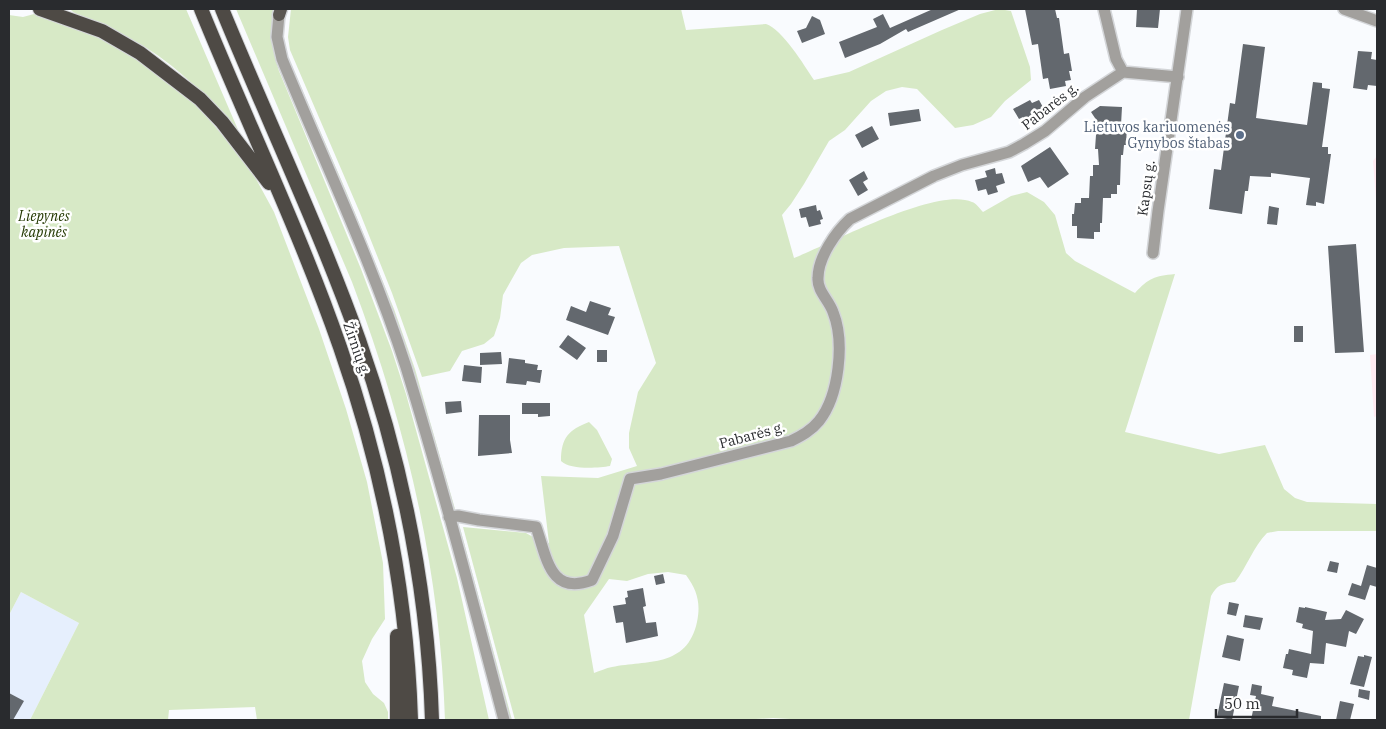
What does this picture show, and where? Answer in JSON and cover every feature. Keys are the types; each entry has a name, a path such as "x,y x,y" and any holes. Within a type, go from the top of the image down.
{"highway":[{"path":"40,9 102,31 140,53 200,99 244,149 285,205"},
{"name":"Žirnių g.","path":"201,9 234,90 285,205 340,347 363,418 382,494 399,583 411,720"},
{"name":"Žirnių g.","path":"222,9 321,244 359,340 382,413 396,462 418,577 427,644 432,720"},
{"path":"397,720 399,583"}],"street":[{"path":"1104,9 1116,59 1123,72 1178,77"},
{"name":"Kapsų g.","path":"1153,253 1187,9"},
{"path":"1344,9 1377,21"},
{"path":"280,12 278,37 282,59 368,262 405,366 449,517 504,720"},
{"name":"Pabarės g.","path":"449,517 458,516 536,527 553,574 563,582 579,585 592,580 613,536 630,479 661,474 791,441 805,434 819,422 831,401 835,387 839,355 838,331 833,312 818,285 818,275 825,251 842,226 850,219 934,176 962,165 1009,152 1024,144 1044,131 1085,97 1123,72"}],"shaded area":[{"path":"1377,156 1377,212 1373,161"},
{"path":"1377,354 1377,416 1374,417 1370,355"},
{"path":"21,592 79,623 30,720 9,720 9,615"}],"green space":[{"path":"70,9 186,9 239,132 195,86 171,65 145,47"},
{"path":"236,9 275,9 272,33 273,48 279,71 361,269 406,394 457,578 489,720 445,720 442,663 428,552 404,443 389,389 352,282"},
{"path":"291,9 681,9 686,30 766,24 772,27 786,40 814,80 849,72 980,14 999,9 1011,11 1030,67 1031,80 1005,101 991,117 973,125 955,128 917,89 902,87 886,91 871,101 845,130 829,141 804,184 782,215 794,258 883,219 934,202 956,199 973,203 983,212 1011,196 1027,192 1044,202 1055,215 1066,253 1075,261 1135,293 1152,279 1175,274 1125,432 1219,454 1265,445 1284,489 1295,498 1307,502 1377,504 1377,531 1278,531 1267,533 1258,544 1235,582 1221,585 1211,596 1189,720 807,720 773,718 739,720 515,720 463,527 526,533 540,544 549,543 541,476 598,478 637,466 629,448 629,433 638,392 656,363 619,246 564,248 532,255 521,263 503,295 500,318 494,336 484,344 462,351 450,371 422,377 392,293 360,213 290,50 288,37","holes":["668,572 686,575 695,591 699,609 692,637 684,647 675,655 664,659 612,667 594,673 584,615 609,579 627,581 648,574"]},
{"name":"Liepynės kapinės","path":"34,14 64,23 129,53 192,99 250,168 274,212 319,329 346,409 367,482 383,563 385,619 372,639 362,661 365,682 373,694 384,703 388,712 388,720 257,720 255,707 169,710 168,720 30,720 79,623 21,592 9,615 9,15 23,17"},
{"path":"288,57 346,191 394,309 415,369 455,509 453,508 418,385 395,317"},
{"path":"589,422 597,430 612,459 610,466 577,467 561,461 565,440 576,428"},
{"path":"460,528 512,720 510,720"}],"building":[{"path":"933,9 961,9 908,32 906,29 880,44 845,58 839,42 877,27 873,19 883,14 890,28"},
{"path":"1025,9 1055,9 1057,18 1059,18 1064,54 1069,53 1072,71 1069,71 1071,80 1065,81 1066,86 1050,89 1048,78 1043,79 1038,44 1032,45"},
{"path":"1137,9 1160,9 1158,28 1136,27"},
{"path":"812,16 820,20 825,34 802,43 797,31 806,28"},
{"path":"1243,44 1265,47 1256,118 1307,125 1313,82 1322,83 1322,88 1330,89 1322,147 1328,147 1328,154 1331,154 1324,204 1316,202 1316,206 1306,205 1310,178 1271,173 1271,177 1250,176 1248,191 1245,191 1242,214 1209,209 1214,169 1221,170 1230,103 1235,104"},
{"path":"1358,51 1372,52 1371,59 1377,60 1377,86 1368,85 1367,90 1353,88"},
{"path":"1030,100 1032,103 1039,100 1044,109 1025,119 1023,117 1019,119 1013,109"},
{"path":"1100,106 1122,107 1121,125 1127,125 1126,145 1124,145 1123,155 1121,155 1120,185 1117,185 1117,194 1111,194 1111,198 1103,198 1100,232 1094,232 1094,239 1077,238 1077,226 1072,226 1072,214 1074,214 1075,203 1081,203 1081,198 1089,198 1090,176 1093,176 1093,165 1099,165 1098,149 1095,149 1097,121 1091,112"},
{"path":"919,109 921,121 890,126 888,113"},
{"path":"872,126 879,139 862,148 855,135"},
{"path":"1050,147 1069,174 1048,188 1040,177 1028,182 1021,166"},
{"path":"995,168 996,174 1002,173 1005,183 996,186 998,192 988,195 986,189 978,191 975,180 987,177 985,171"},
{"path":"864,171 868,179 863,182 868,190 858,196 849,180"},
{"path":"816,205 817,211 820,210 823,219 820,220 821,224 809,227 806,217 801,218 799,209"},
{"path":"1269,206 1279,208 1277,225 1267,224"},
{"path":"1356,244 1364,352 1335,353 1328,246"},
{"path":"590,301 611,308 608,315 615,317 608,335 566,320 571,306 586,312"},
{"path":"1294,326 1303,326 1303,342 1294,342"},
{"path":"568,335 586,348 577,360 559,347"},
{"path":"597,350 607,350 607,362 597,362"},
{"path":"501,352 502,364 480,365 480,353"},
{"path":"509,358 525,360 525,363 538,365 537,370 542,370 540,383 527,381 526,385 506,383"},
{"path":"464,365 482,367 481,383 462,381"},
{"path":"461,401 462,412 446,414 445,402"},
{"path":"522,403 550,403 550,416 538,417 538,414 522,414"},
{"path":"479,415 510,415 512,453 478,456"},
{"path":"1330,561 1339,563 1337,573 1327,571"},
{"path":"1367,565 1377,568 1377,587 1370,585 1365,600 1348,595 1352,583 1361,586"},
{"path":"663,574 665,583 656,585 654,576"},
{"path":"643,588 646,606 643,607 646,623 656,622 658,636 626,643 623,622 616,623 613,606 626,604 627,591"},
{"path":"1229,602 1239,604 1236,616 1227,614"},
{"path":"1299,607 1327,612 1325,620 1341,619 1346,610 1364,619 1356,634 1349,631 1346,647 1326,643 1324,664 1310,663 1307,678 1292,675 1293,670 1283,668 1289,649 1311,654 1313,631 1302,628 1303,624 1296,622"},
{"path":"1245,615 1263,618 1260,630 1243,627"},
{"path":"1227,635 1244,639 1240,661 1222,657"},
{"path":"1364,655 1372,657 1364,687 1350,684 1358,656 1364,657"},
{"path":"1224,683 1239,686 1232,720 1217,717"},
{"path":"1252,684 1262,686 1261,694 1274,697 1272,706 1321,716 1321,720 1251,720 1256,696 1250,695"},
{"path":"1359,689 1370,691 1369,700 1358,697"},
{"path":"9,693 24,701 13,720 9,720"},
{"path":"1340,701 1354,704 1350,720 1336,720"}],"place":[{"name":"Lietuvos kariuomenės Gynybos štabas","path":"1240,135"}]}
